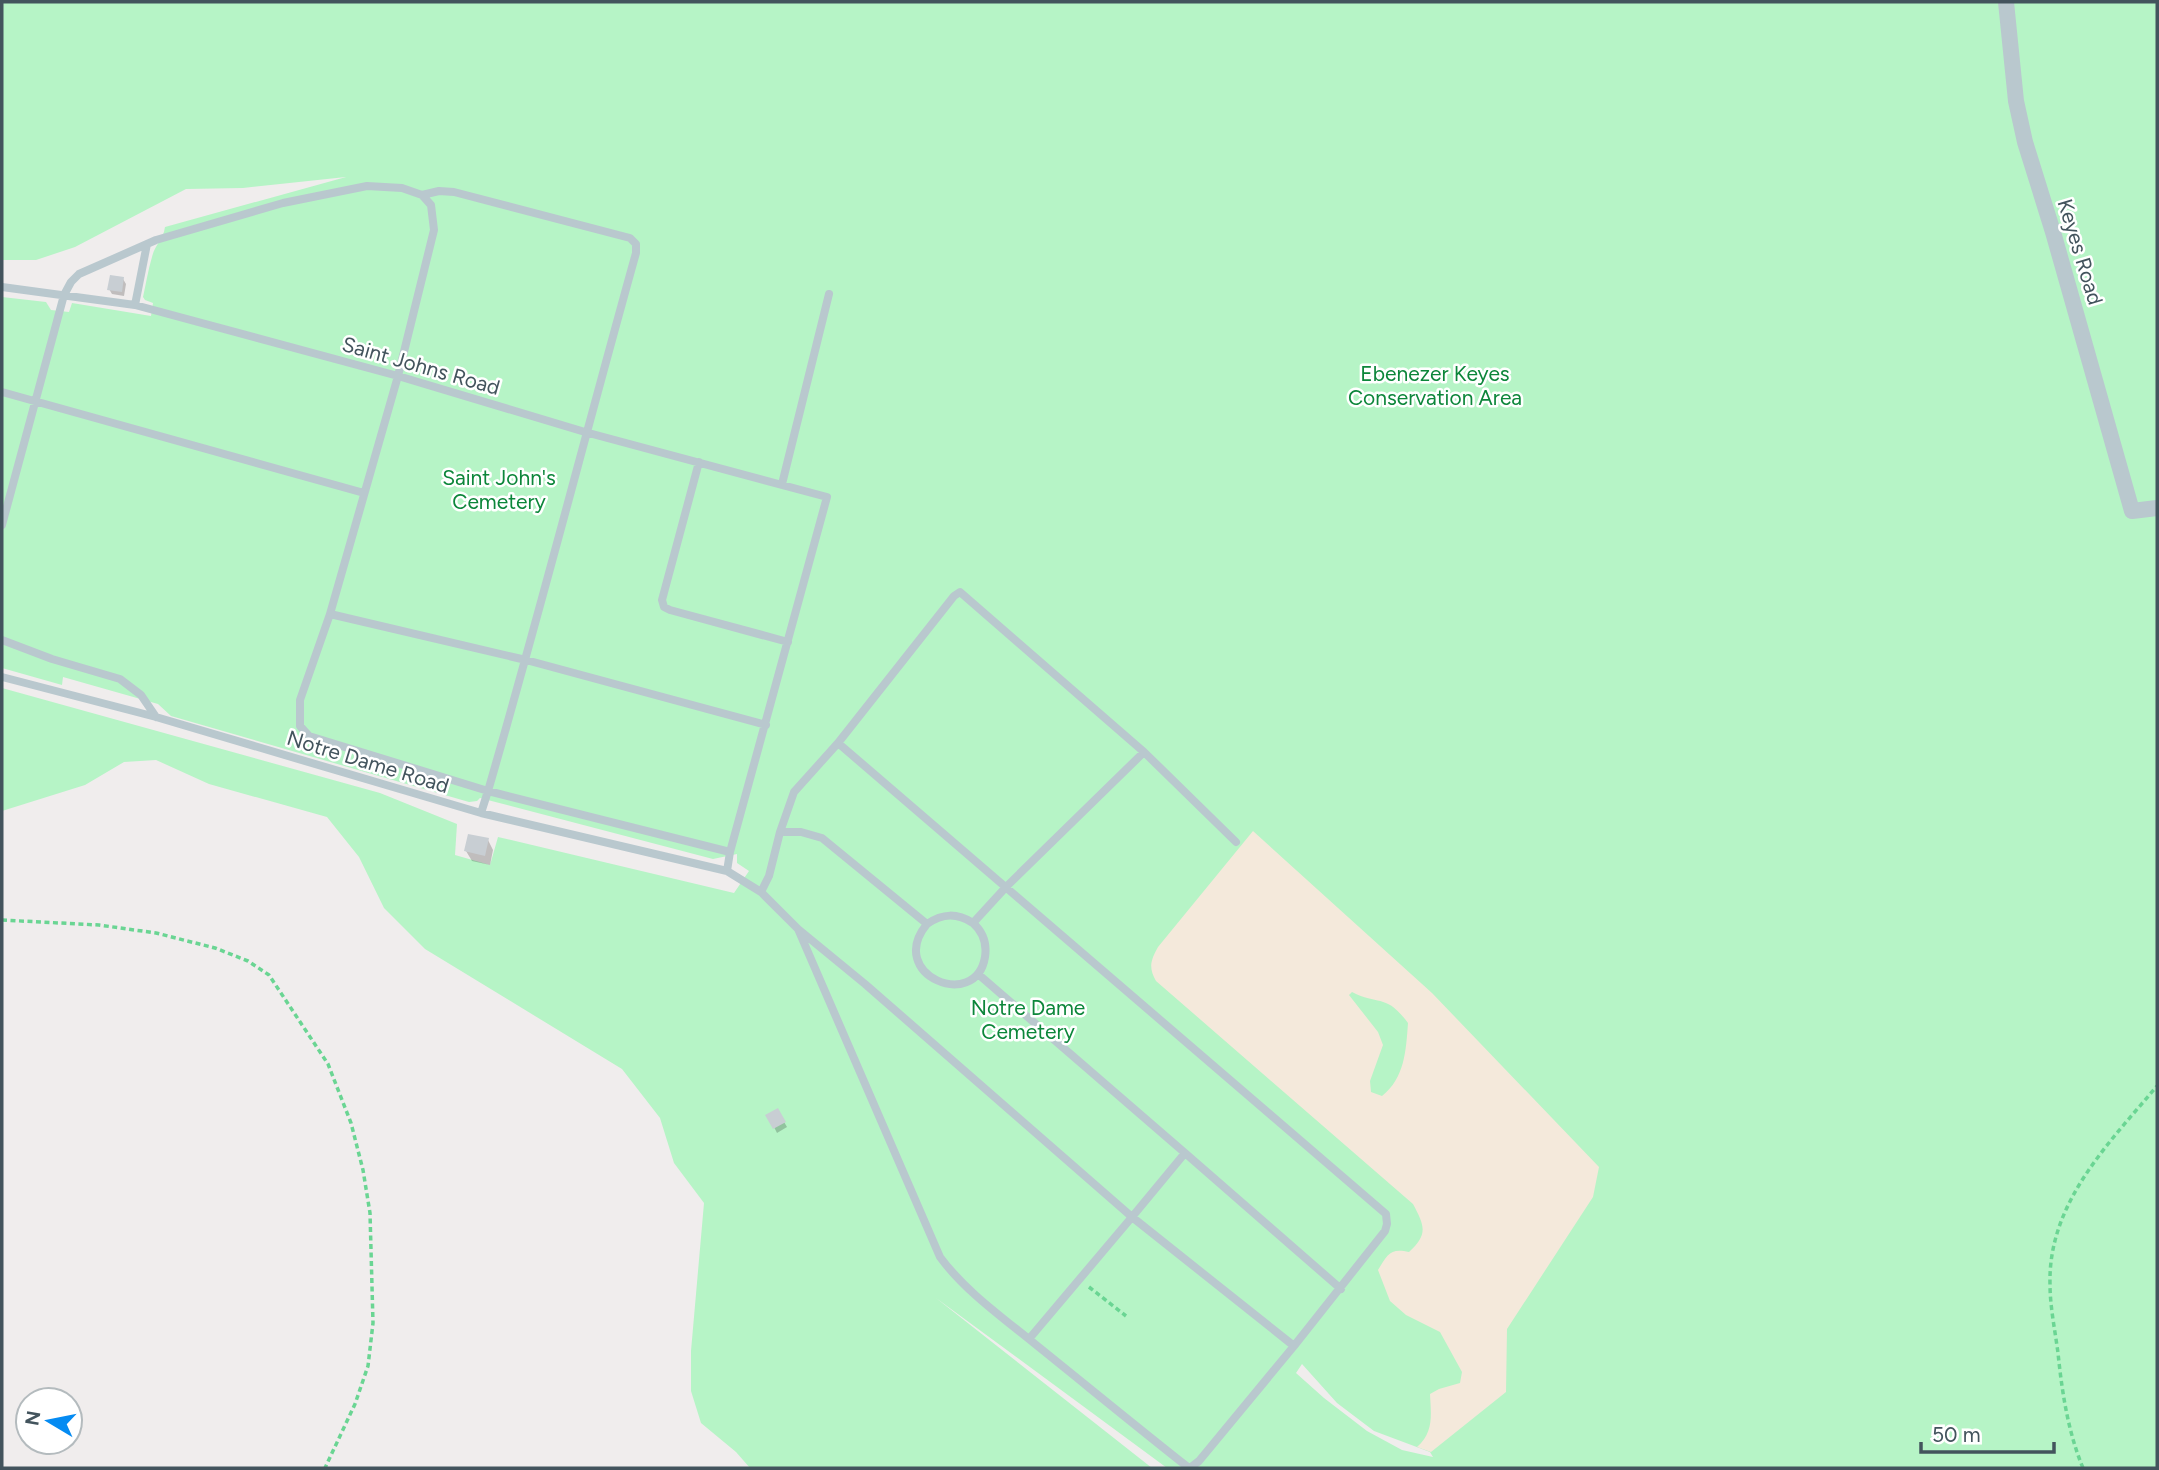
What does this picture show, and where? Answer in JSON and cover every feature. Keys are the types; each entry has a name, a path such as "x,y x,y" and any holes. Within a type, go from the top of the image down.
{"street":[{"name":"Keyes Road","path":"2006,2 2016,101 2025,142 2133,511 2157,508"}],"lane":[{"path":"2,525 64,295 79,274 147,244 283,203 367,186 402,188 422,195 431,205 434,230 398,376 330,614 300,700 298,719 303,732 488,791 730,852"},
{"path":"422,195 439,191 454,192 630,238 636,244 636,253 526,660 481,813"},
{"path":"135,306 147,244"},
{"name":"Saint Johns Road","path":"2,287 135,306 398,376 586,432 827,497 788,642"},
{"path":"782,484 829,294"},
{"path":"2,392 364,493"},
{"path":"699,462 662,600 664,607 788,642 730,852 727,872"},
{"path":"761,892 769,876 794,792 838,743 954,596 960,592 1144,752 1236,842"},
{"path":"330,614 526,660 766,725"},
{"path":"2,640 51,659 120,680 141,695 156,717"},
{"name":"Notre Dame Road","path":"2,677 156,717 481,813 727,872 761,892 798,929 1132,1217 1294,1346"},
{"path":"798,929 940,1257 951,1272 1029,1339 1189,1468 1199,1461 1341,1289 1385,1231 1386,1214 838,743"},
{"path":"973,923 1006,887 1144,752"},
{"path":"780,832 801,832 822,838 927,924"},
{"path":"948,915 963,917 973,923 985,942 986,954 978,974 961,984 947,985 935,981 924,972 916,956 917,942 927,924 948,915"},
{"path":"978,974 1341,1289"},
{"path":"1029,1339 1185,1153"}],"path":[{"path":"2,920 99,925 156,933 215,948 248,961 269,975 328,1064 351,1123 363,1170 370,1213 373,1323 368,1366 355,1404 325,1468"},
{"path":"2083,1468 2076,1451 2063,1395 2050,1284 2052,1256 2060,1221 2076,1187 2106,1146 2157,1086"},
{"path":"1079,1279 1126,1316"}],"green space":[{"path":"2,2 2157,2 2157,1468 1167,1468 936,1298 1152,1468 750,1468 736,1452 701,1423 691,1391 691,1351 704,1203 674,1163 660,1118 622,1069 425,949 384,908 359,857 327,817 209,784 156,760 124,762 85,785 2,811 2,688 380,793 457,824 455,855 490,865 498,837 734,893 749,871 737,863 737,854 713,859 480,798 469,802 171,716 158,704 63,677 62,685 2,668 2,297 46,302 51,310 69,312 72,303 151,316 153,303 143,297 153,253 165,227 346,177 243,188 186,189 75,247 36,260 2,260","holes":["1302,1364 1337,1403 1374,1431 1430,1452 1433,1457 1402,1450 1367,1431 1296,1373"]}],"sand":[{"path":"1253,831 1432,993 1599,1167 1593,1197 1507,1329 1506,1392 1431,1452 1417,1447 1429,1429 1430,1394 1460,1383 1462,1372 1440,1332 1406,1315 1390,1301 1378,1270 1390,1254 1398,1251 1409,1252 1420,1240 1423,1229 1413,1204 1156,981 1151,964 1158,947","holes":["1352,992 1394,1007 1408,1023 1400,1072 1390,1089 1382,1096 1371,1092 1370,1081 1383,1045 1378,1032 1349,995"]}],"building":[{"path":"110,275 124,277 122,292 107,290"},
{"path":"468,834 489,838 485,856 464,851"},
{"path":"778,1108 786,1122 773,1129 765,1115"}],"park label":[{"name":"Ebenezer Keyes Conservation Area","path":"1435,386"},
{"name":"Saint John's Cemetery","path":"499,490"},
{"name":"Notre Dame Cemetery","path":"1028,1020"}]}
